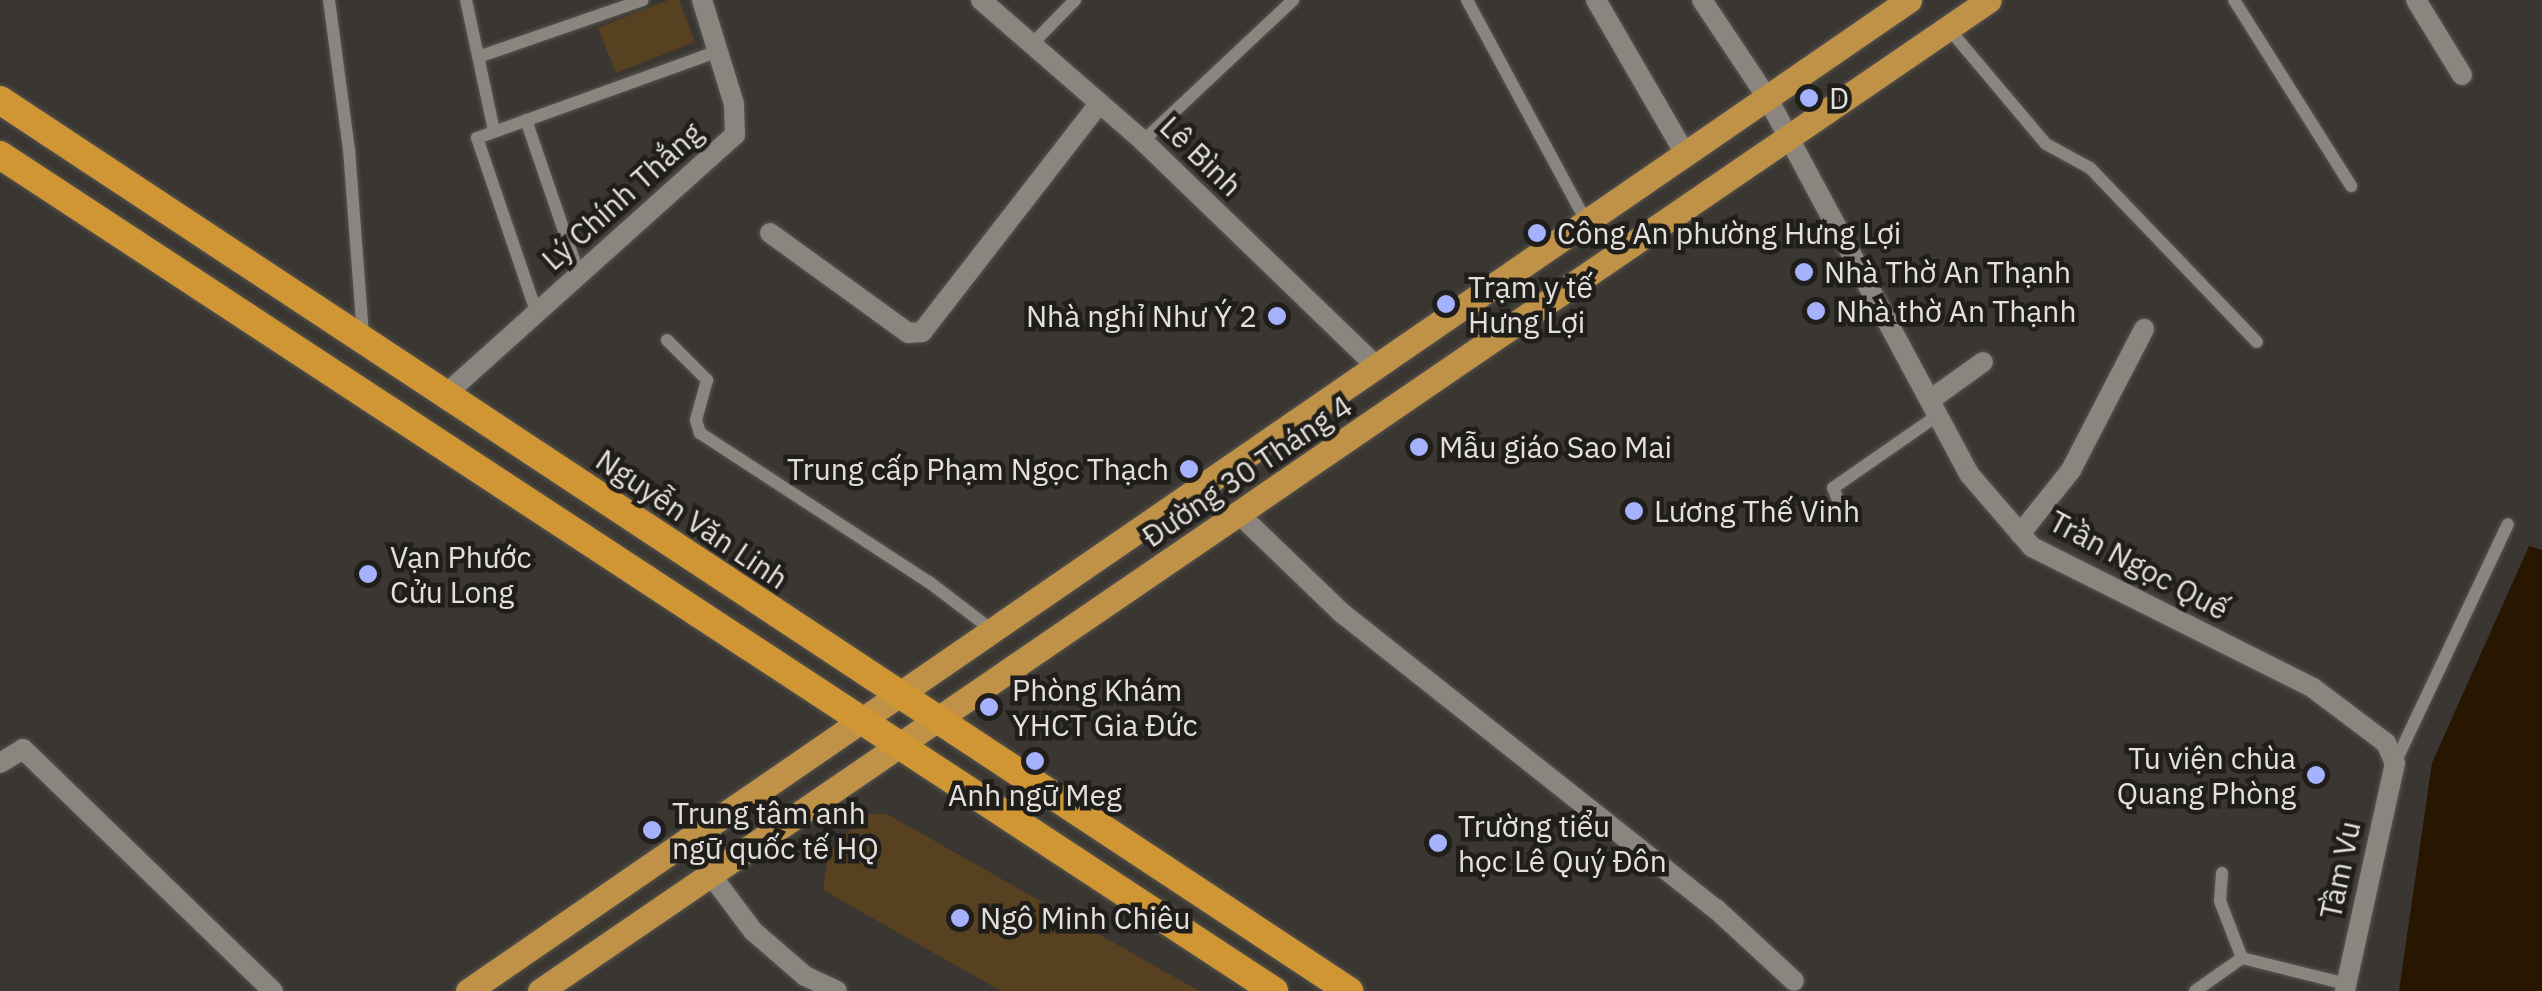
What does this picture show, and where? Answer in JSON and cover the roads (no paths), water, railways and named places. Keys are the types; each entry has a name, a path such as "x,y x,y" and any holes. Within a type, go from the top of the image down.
{"highway":[{"name":"Nguyễn Văn Linh","path":"0,100 939,724 1349,991"},
{"path":"0,156 900,750 1274,991"}],"main road":[{"name":"Đường 30 Tháng 4","path":"468,991 1374,364 1910,0"},
{"name":"Đường 30 Tháng 4","path":"540,991 939,724 1989,0"}],"street":[{"name":"Lý Chính Thắng","path":"446,394 734,135 734,104 702,0"},
{"name":"Lê Bình","path":"981,0 1143,141 1374,364"},
{"path":"1596,0 1686,154"},
{"name":"Trần Ngọc Quế","path":"1702,0 1768,99 1969,474 2032,548 2350,710 2373,728 2395,762"},
{"path":"2416,0 2462,75"},
{"path":"770,233 908,333 922,332 1100,104"},
{"path":"2020,534 2071,470 2144,329"},
{"path":"1934,408 1983,362"},
{"path":"1240,515 1370,637 1716,908 1794,982"},
{"path":"0,763 23,749 273,991"},
{"name":"Tầm Vu","path":"2345,987 2395,762"},
{"path":"711,874 753,932 829,989"}],"lane":[{"path":"329,0 349,149 363,340"},
{"path":"466,0 494,131"},
{"path":"481,56 643,0"},
{"path":"1030,45 1075,0"},
{"path":"1143,141 1293,0"},
{"path":"1468,0 1586,221"},
{"path":"2234,0 2350,186"},
{"path":"1949,28 2046,144 2090,168 2258,342"},
{"path":"537,314 478,138 718,51"},
{"path":"526,120 580,276"},
{"path":"667,340 708,380 696,420 700,434 929,582 992,630"},
{"path":"1844,516 1833,488 1934,408"},
{"path":"2395,762 2508,524"},
{"path":"2222,873 2220,901 2242,958"},
{"path":"2242,958 2345,987"},
{"path":"2194,991 2242,958"}],"place":[{"name":"D","path":"1809,98"},
{"name":"Công An phường Hưng Lợi","path":"1537,233"},
{"name":"Nhà Thờ An Thạnh","path":"1804,272"},
{"name":"Trạm y tế Hưng Lợi","path":"1446,304"},
{"name":"Nhà thờ An Thạnh","path":"1816,311"},
{"name":"Nhà nghỉ Như Ý 2","path":"1277,316"},
{"name":"Mẫu giáo Sao Mai","path":"1419,447"},
{"name":"Trung cấp Phạm Ngọc Thạch","path":"1189,469"},
{"name":"Lương Thế Vinh","path":"1634,511"},
{"name":"Vạn Phước Cửu Long","path":"368,574"},
{"name":"Phòng Khám YHCT Gia Đức","path":"989,707"},
{"name":"Anh ngữ Meg","path":"1035,761"},
{"name":"Tu viện chùa Quang Phòng","path":"2316,775"},
{"name":"Trung tâm anh ngữ quốc tế HQ","path":"652,830"},
{"name":"Trường tiểu học Lê Quý Đôn","path":"1438,843"},
{"name":"Ngô Minh Chiêu","path":"960,918"}]}
